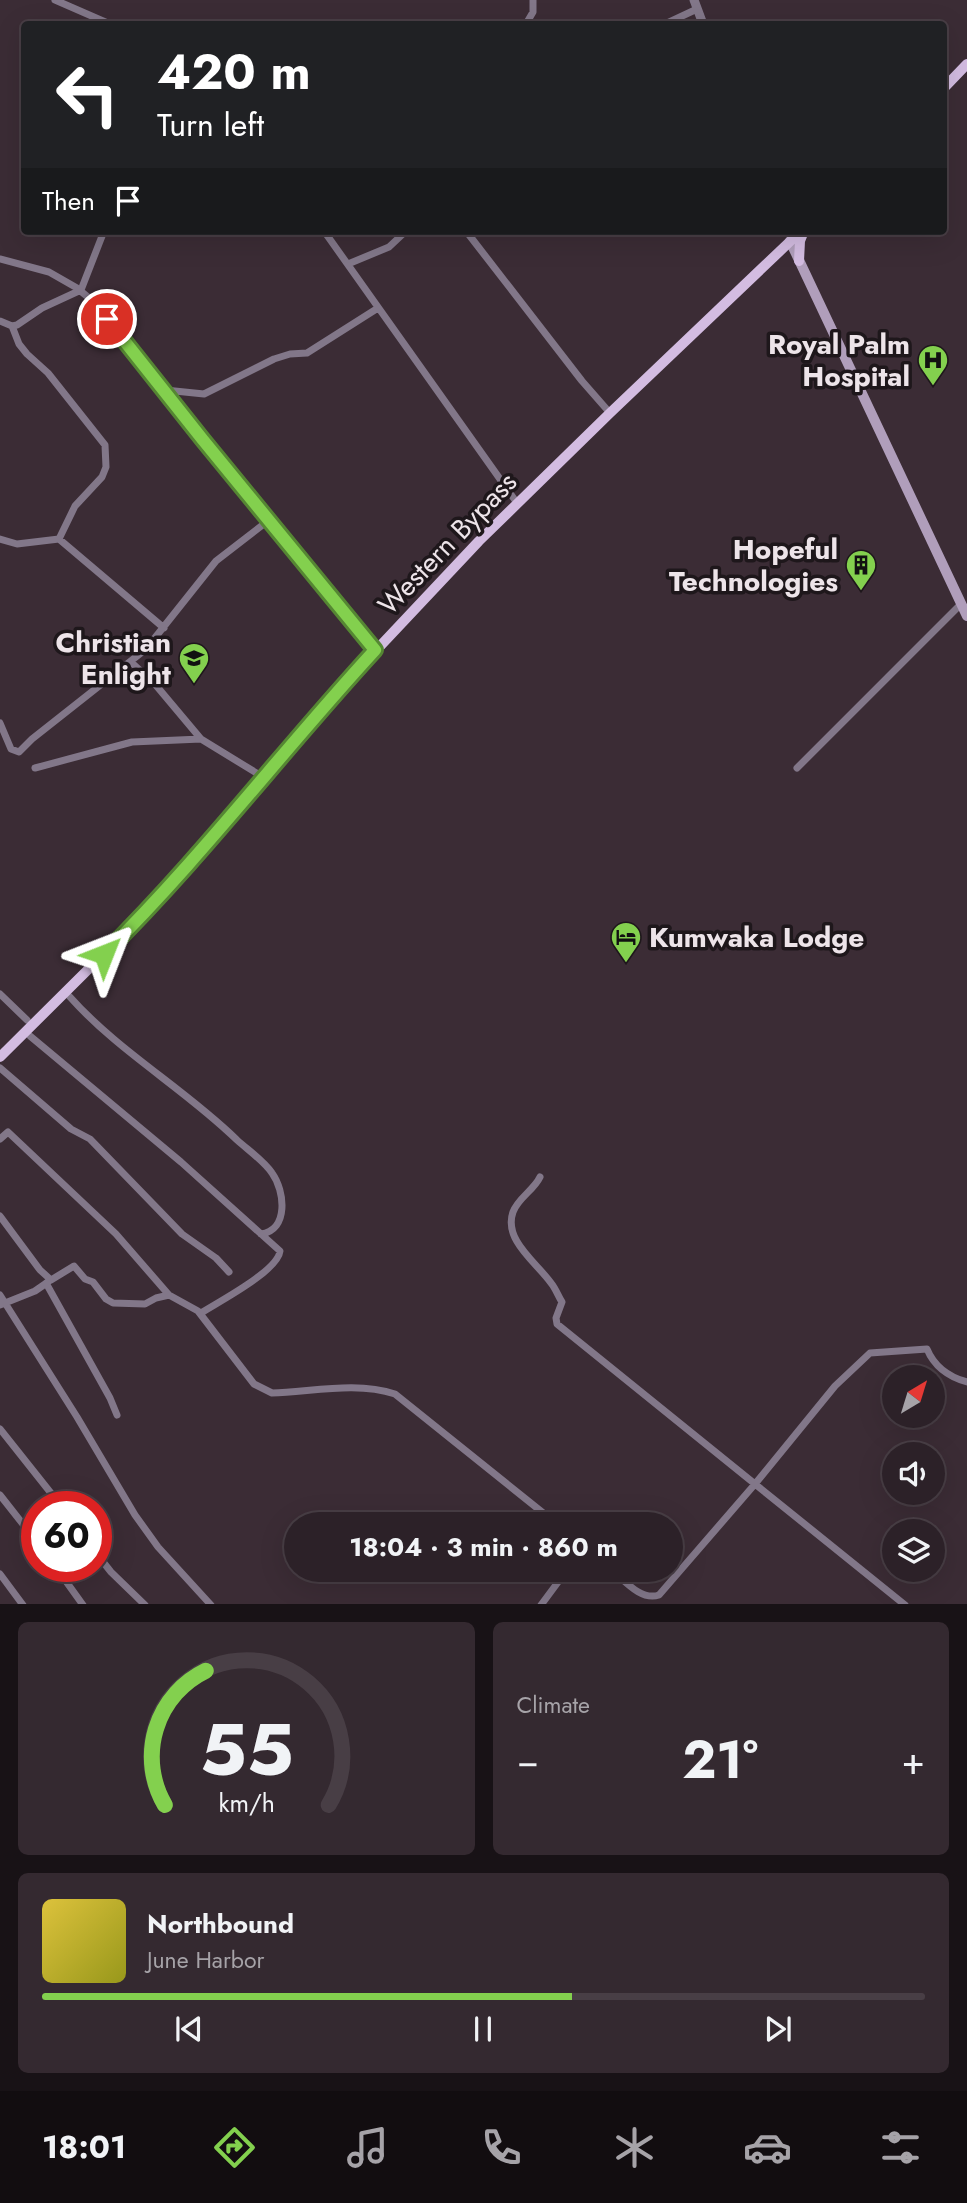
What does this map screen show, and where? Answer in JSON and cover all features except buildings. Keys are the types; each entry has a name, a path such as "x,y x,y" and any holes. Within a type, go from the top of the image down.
{"main road":[{"path":"947,85 967,64"},
{"path":"799,261 802,235"},
{"path":"788,236 967,618"},
{"name":"Western Bypass","path":"0,1057 152,906 375,650 517,503 775,256 788,236"},
{"path":"775,256 792,256 799,261"}],"street":[{"path":"55,0 103,21"},
{"path":"529,21 533,0"},
{"path":"671,21 696,5"},
{"path":"684,14 684,21"},
{"path":"12,326 80,290 103,235"},
{"path":"327,235 517,503"},
{"path":"348,264 389,247 402,235"},
{"path":"469,235 575,373 610,413"},
{"path":"0,259 49,272 80,290 95,303 375,650"},
{"path":"164,390 204,394 274,359 307,353 378,308"},
{"path":"0,320 12,326 19,344 48,373 105,445 106,467 102,477 75,506 59,539"},
{"path":"0,723 11,750 19,752 66,712 132,663 216,561 269,520"},
{"path":"0,538 17,544 59,539 163,628"},
{"path":"797,768 961,604"},
{"path":"132,663 153,683 201,739 263,777"},
{"path":"35,768 132,742 201,739"},
{"path":"0,994 27,1020"},
{"path":"71,997 102,1028 215,1118 272,1173 283,1200 275,1229 261,1234"},
{"path":"30,1036 181,1162 280,1251 279,1257 243,1287 201,1313"},
{"path":"0,1068 71,1129 90,1139 174,1227 216,1258 229,1272"},
{"path":"0,1139 8,1132 116,1234 169,1296 201,1313 254,1384 264,1391 272,1394 346,1388 394,1394 542,1512"},
{"path":"540,1177 518,1203 511,1224 518,1242 552,1284 562,1302 556,1324 904,1604"},
{"path":"0,1216 49,1281 117,1415"},
{"path":"3,1304 35,1291 74,1266 113,1303 145,1304 156,1297 169,1296"},
{"path":"0,1295 3,1304 77,1417 135,1515 158,1547 210,1604"},
{"path":"683,1567 835,1386 870,1353 927,1349 932,1360 954,1379 967,1382"},
{"path":"0,1429 49,1491"},
{"path":"0,1495 21,1522"},
{"path":"112,1573 144,1604"},
{"path":"0,1574 22,1604"},
{"path":"66,1582 82,1604"},
{"path":"542,1604 558,1582"},
{"path":"627,1582 645,1596 659,1595 670,1582"}],"place":[{"name":"Royal Palm Hospital","path":"933,387"},
{"name":"Hopeful Technologies","path":"861,592"},
{"name":"Christian Enlight","path":"194,685"},
{"name":"Kumwaka Lodge","path":"626,964"}],"route":[{"path":"104,954 205,848 263,777 375,650 107,319"}]}
